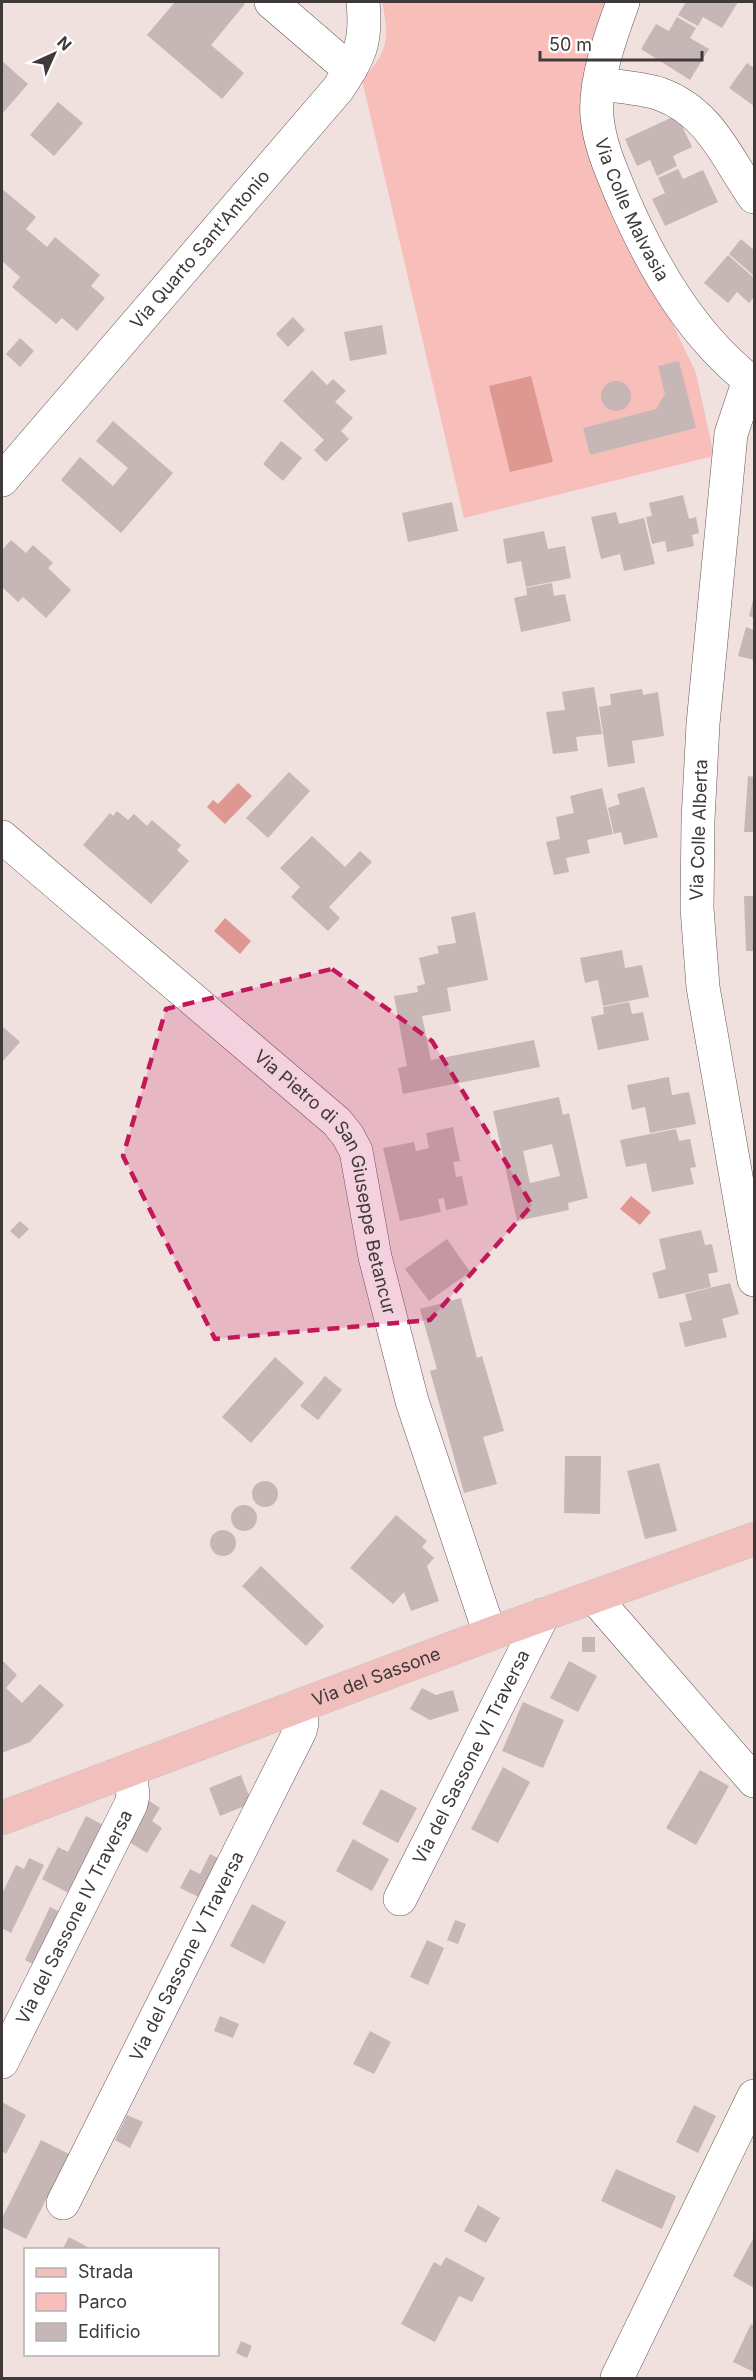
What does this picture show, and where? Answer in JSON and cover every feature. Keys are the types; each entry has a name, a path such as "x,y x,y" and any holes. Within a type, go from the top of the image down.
{"main road":[{"name":"Via del Sassone","path":"2,1818 490,1634 754,1539"}],"street":[{"path":"271,2 351,70"},
{"name":"Via Quarto Sant'Antonio","path":"2,480 338,89 358,59 363,44 365,19 363,2"},
{"name":"Via Colle Malvasia","path":"623,2 608,43 600,84 597,114 604,155 643,245 682,308 707,341 752,382"},
{"path":"600,84 659,94 693,112 706,124 754,197"},
{"name":"Via Colle Alberta","path":"752,382 731,434 704,724 696,908 703,987 754,1280"},
{"name":"Via Pietro di San Giuseppe Betancur","path":"2,837 337,1122 348,1136 356,1151 375,1257 415,1411 490,1634"},
{"path":"594,1597 754,1781"},
{"name":"Via del Sassone VI Traversa","path":"400,1899 543,1615"},
{"name":"Via del Sassone V Traversa","path":"63,2203 300,1731 302,1723 299,1707"},
{"name":"Via del Sassone IV Traversa","path":"2,2062 131,1804 133,1795 130,1770"},
{"path":"617,2379 754,2096"}],"highlighted area":[{"path":"332,969 432,1041 532,1205 430,1320 215,1339 123,1156 166,1009"}],"green space":[{"path":"382,2 612,2 591,61 640,255 696,373 714,456 464,518 362,80 377,61 385,44 386,26"}],"shaded area":[{"path":"531,376 553,462 510,472 489,386"},
{"path":"238,783 252,796 225,824 207,807 213,800 218,804"},
{"path":"225,918 251,941 240,954 214,931"},
{"path":"631,1196 651,1212 640,1225 620,1209"}],"building":[{"path":"175,2 242,2 245,4 211,45 244,73 222,99 147,35"},
{"path":"686,2 738,2 722,28 703,17 698,26 678,15"},
{"path":"677,17 696,28 690,38 709,49 690,80 641,49 656,24 669,31"},
{"path":"2,61 28,84 2,114"},
{"path":"747,63 754,68 754,106 729,88"},
{"path":"58,102 83,123 54,156 30,135"},
{"path":"677,115 692,147 673,156 677,166 657,176 650,160 637,166 625,139"},
{"path":"678,169 683,179 703,170 718,202 665,226 652,199 665,193 658,178"},
{"path":"2,189 36,217 26,229 47,247 55,237 100,275 91,286 105,298 77,331 62,318 56,324 12,287 20,277 2,261"},
{"path":"741,239 754,250 754,276 729,254"},
{"path":"728,255 754,278 754,297 749,303 737,292 728,303 704,283"},
{"path":"293,317 305,330 288,347 276,334"},
{"path":"382,325 387,354 350,361 344,332"},
{"path":"20,338 34,351 20,367 6,354"},
{"path":"679,361 696,428 590,455 583,428 656,409 665,394 658,366"},
{"path":"312,370 327,385 333,379 346,391 335,402 353,418 341,431 349,439 326,462 314,450 324,440 283,401"},
{"path":"616,381 622,382 630,390 630,402 622,410 616,411 610,410 602,402 601,396 602,390 610,382"},
{"path":"113,421 173,473 121,533 61,480 80,457 113,486 128,468 96,441"},
{"path":"281,441 302,458 283,481 263,464"},
{"path":"683,495 689,519 696,517 699,533 692,535 694,546 667,552 665,541 652,544 646,517 652,516 649,503"},
{"path":"452,502 458,531 408,542 402,513"},
{"path":"616,512 619,524 644,518 655,564 624,571 620,554 601,559 591,517"},
{"path":"544,531 548,549 565,546 571,578 526,587 521,561 507,564 503,539"},
{"path":"11,540 26,553 33,545 53,563 48,568 71,590 46,618 23,597 18,602 2,587 2,550"},
{"path":"552,583 554,596 565,594 571,621 521,632 514,598 527,595 526,588"},
{"path":"754,596 754,618 749,616"},
{"path":"746,627 754,630 754,660 738,656"},
{"path":"594,687 602,734 576,737 578,751 553,754 546,712 565,710 562,692"},
{"path":"642,689 643,695 658,692 664,736 632,741 635,763 608,767 599,707 611,705 610,694"},
{"path":"289,772 310,791 268,838 246,818"},
{"path":"748,776 754,777 754,832 744,832"},
{"path":"644,787 658,837 624,845 621,832 614,834 608,808 620,804 617,794"},
{"path":"602,788 613,834 587,840 590,853 566,858 569,872 554,875 546,842 560,839 556,817 574,813 570,796"},
{"path":"117,811 128,820 134,814 147,826 152,820 181,845 177,850 189,861 151,904 83,845 110,813 113,816"},
{"path":"312,836 345,867 360,851 372,862 329,907 340,918 328,931 291,897 300,887 280,868"},
{"path":"744,896 754,896 754,951 746,951"},
{"path":"475,912 488,980 447,988 451,1011 422,1016 431,1060 534,1040 540,1067 403,1094 398,1068 407,1066 394,996 418,992 417,986 425,984 419,958 439,953 437,946 456,943 451,917"},
{"path":"622,950 625,968 642,965 649,997 603,1006 598,980 585,983 580,958"},
{"path":"629,1002 632,1014 643,1012 649,1040 598,1050 591,1017 604,1014 603,1007"},
{"path":"2,1026 20,1042 2,1062"},
{"path":"669,1077 672,1095 689,1092 696,1124 650,1133 645,1107 632,1110 627,1085"},
{"path":"559,1097 563,1115 569,1113 588,1198 568,1203 569,1210 517,1221 493,1111","holes":["552,1144 560,1176 530,1183 523,1151"]},
{"path":"453,1127 460,1161 453,1162 456,1177 462,1176 468,1205 446,1210 444,1198 438,1199 441,1212 400,1221 383,1148 414,1142 416,1151 429,1148 426,1133"},
{"path":"676,1129 679,1141 690,1139 696,1167 690,1168 694,1184 652,1192 646,1163 626,1167 620,1140"},
{"path":"20,1221 29,1229 19,1239 10,1231"},
{"path":"701,1230 705,1245 712,1244 718,1272 708,1274 711,1287 659,1299 652,1273 666,1269 659,1239"},
{"path":"447,1239 470,1272 429,1301 405,1269"},
{"path":"730,1283 739,1314 722,1319 727,1337 685,1347 679,1323 692,1320 685,1294"},
{"path":"461,1298 477,1358 482,1356 504,1431 483,1437 497,1484 464,1493 430,1371 437,1369 420,1309"},
{"path":"275,1357 304,1383 251,1443 222,1417"},
{"path":"325,1376 342,1390 318,1420 300,1406"},
{"path":"565,1456 601,1456 600,1514 564,1513"},
{"path":"659,1463 677,1531 645,1539 627,1471"},
{"path":"265,1481 274,1485 278,1494 274,1503 265,1507 256,1503 252,1494 256,1485"},
{"path":"244,1505 253,1509 257,1518 253,1527 244,1531 235,1527 231,1518 235,1509"},
{"path":"396,1515 427,1541 422,1547 434,1558 427,1566 439,1601 411,1611 404,1592 393,1604 350,1568"},
{"path":"223,1530 233,1533 236,1543 233,1553 223,1556 213,1553 210,1543 213,1533"},
{"path":"261,1566 324,1626 306,1646 242,1586"},
{"path":"582,1637 595,1637 595,1652 582,1652"},
{"path":"2,1660 17,1675 6,1688 22,1703 40,1684 64,1705 30,1742 2,1753"},
{"path":"569,1661 597,1676 578,1712 550,1698"},
{"path":"422,1688 436,1695 453,1690 459,1711 430,1720 410,1709"},
{"path":"523,1702 564,1720 543,1768 502,1751"},
{"path":"503,1767 530,1782 498,1843 471,1829"},
{"path":"700,1770 729,1786 696,1845 666,1828"},
{"path":"241,1775 252,1803 220,1816 209,1788"},
{"path":"381,1789 417,1808 398,1843 362,1824"},
{"path":"145,1798 160,1808 152,1821 162,1828 147,1853 121,1837"},
{"path":"86,1816 111,1829 76,1897 42,1879 58,1847 68,1852"},
{"path":"353,1839 389,1859 372,1891 336,1871"},
{"path":"210,1854 225,1862 205,1900 180,1888 190,1869 200,1874"},
{"path":"29,1858 44,1865 11,1933 2,1928 2,1894 16,1865 24,1869"},
{"path":"252,1904 286,1922 264,1964 230,1946"},
{"path":"50,1907 64,1914 39,1967 25,1960"},
{"path":"455,1920 466,1924 458,1944 447,1940"},
{"path":"427,1940 444,1948 428,1985 410,1977"},
{"path":"220,2016 239,2024 233,2038 214,2031"},
{"path":"370,2031 391,2042 374,2074 353,2064"},
{"path":"2,2102 26,2115 6,2154 2,2151"},
{"path":"694,2105 716,2116 698,2153 676,2142"},
{"path":"127,2115 143,2122 130,2148 115,2140"},
{"path":"41,2140 69,2154 26,2239 2,2227 2,2218"},
{"path":"616,2169 676,2196 662,2229 601,2201"},
{"path":"478,2205 500,2218 486,2243 464,2231"},
{"path":"69,2237 89,2248 63,2248"},
{"path":"754,2237 754,2288 733,2276"},
{"path":"446,2257 485,2278 472,2302 459,2296 435,2342 401,2324 434,2262 441,2266"},
{"path":"751,2324 754,2326 754,2372 733,2362"},
{"path":"241,2341 252,2346 247,2358 236,2353"}]}
